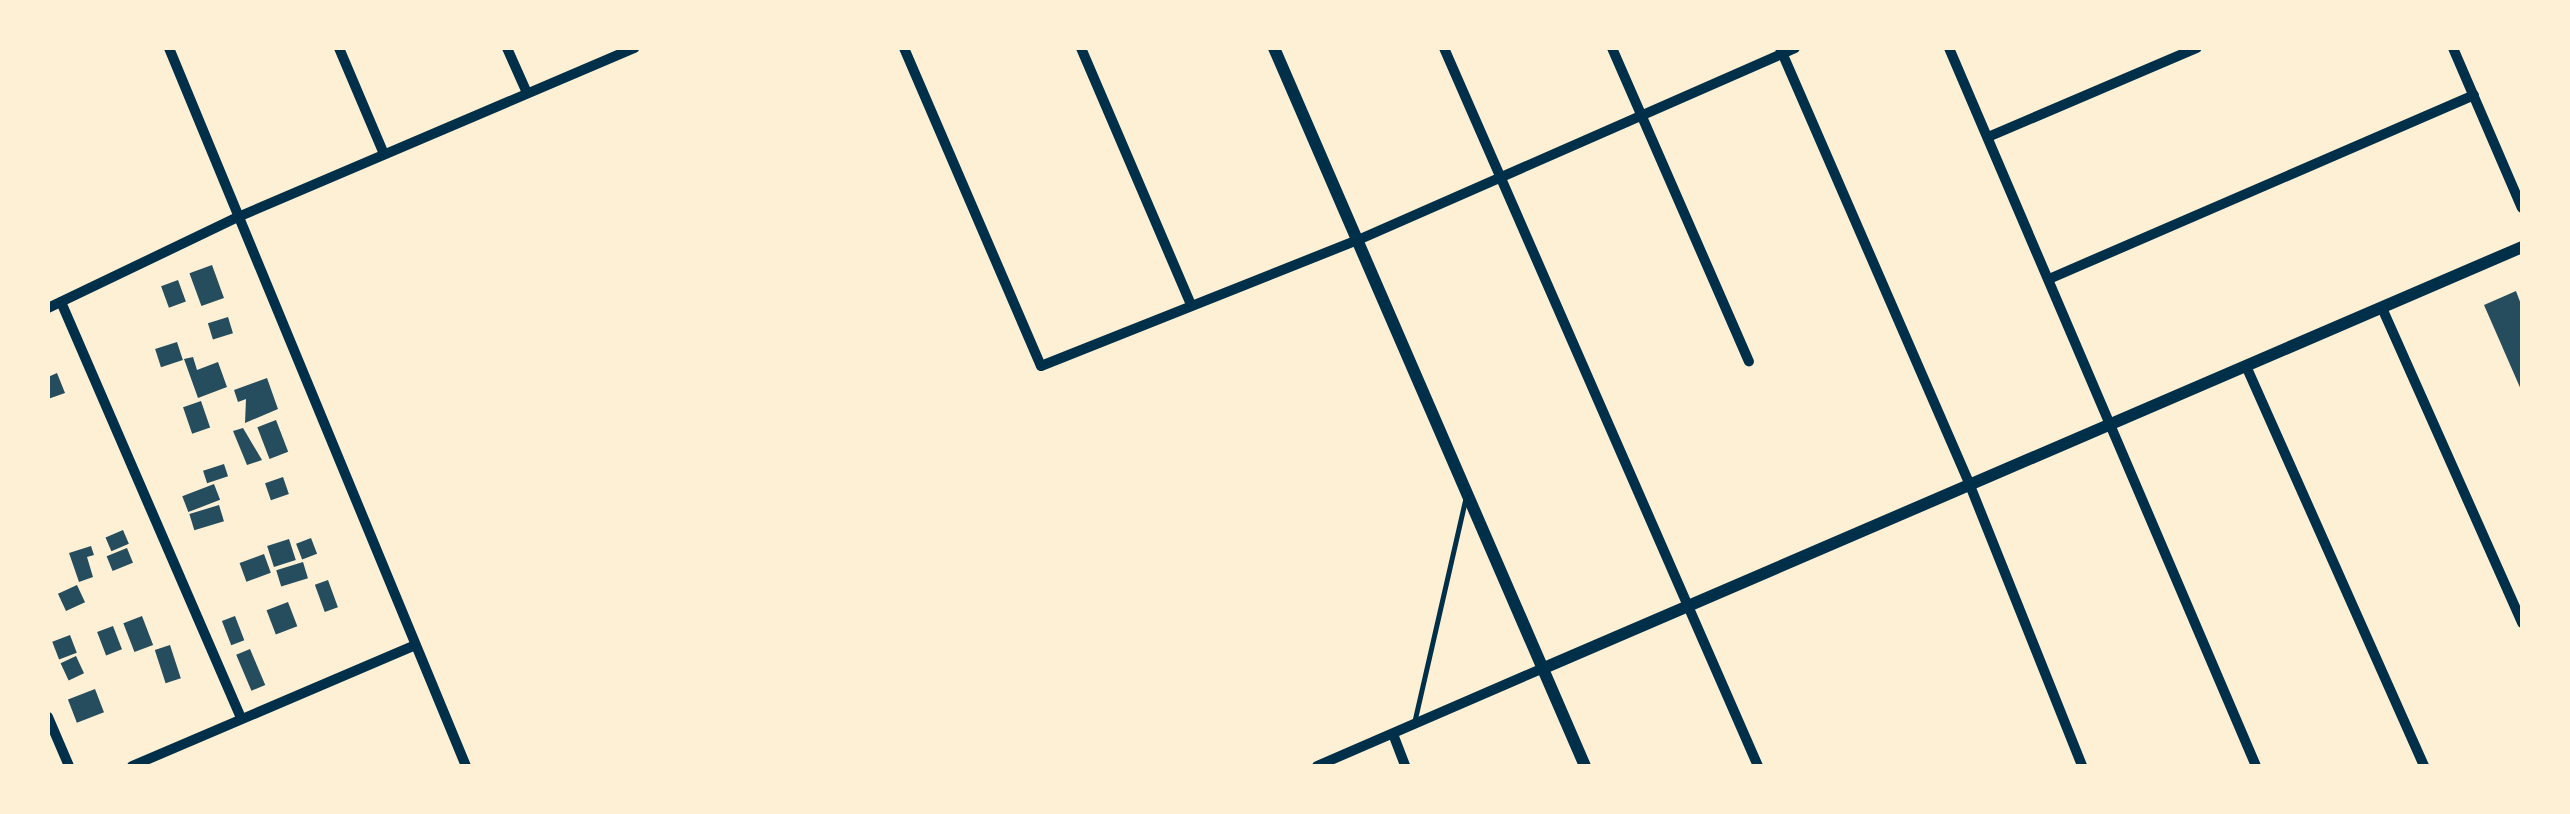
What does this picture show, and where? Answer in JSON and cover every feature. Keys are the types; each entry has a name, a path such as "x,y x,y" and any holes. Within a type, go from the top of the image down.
{"street":[{"path":"168,48 466,766"},
{"path":"339,48 384,154"},
{"path":"507,48 527,93"},
{"path":"48,308 238,217 634,48"},
{"path":"904,48 1041,366 1358,240 1781,50 1795,48"},
{"path":"1081,48 1191,305"},
{"path":"1274,48 1586,766"},
{"path":"1444,48 1758,766"},
{"path":"1612,48 1750,360"},
{"path":"1949,48 2256,766"},
{"path":"1988,138 2197,48"},
{"path":"2453,48 2522,208"},
{"path":"1781,50 1968,483 2082,766"},
{"path":"2049,278 2474,95"},
{"path":"1317,766 2522,246"},
{"path":"62,302 241,717"},
{"path":"2382,308 2522,623"},
{"path":"2246,366 2424,766"},
{"path":"139,765 241,717 413,646"},
{"path":"48,717 69,766"},
{"path":"1393,734 1405,766"}],"lane":[{"path":"1414,726 1467,492"}],"building":[{"path":"212,265 224,298 201,306 189,273"},
{"path":"178,280 186,302 169,308 161,286"},
{"path":"2516,291 2522,307 2522,392 2484,305"},
{"path":"228,317 233,333 213,339 208,323"},
{"path":"177,342 183,360 161,367 155,349"},
{"path":"193,357 197,370 218,362 227,387 198,398 184,359"},
{"path":"57,373 65,393 48,399 48,377"},
{"path":"267,378 278,409 245,423 246,399 238,402 234,390"},
{"path":"201,401 210,427 192,434 183,407"},
{"path":"276,420 288,452 270,459 257,427"},
{"path":"243,428 262,460 247,465 233,431"},
{"path":"224,464 228,476 207,483 203,471"},
{"path":"283,477 289,494 271,500 265,483"},
{"path":"214,484 220,500 188,512 182,496"},
{"path":"219,505 224,521 194,530 189,514"},
{"path":"123,530 129,544 111,551 106,537"},
{"path":"311,538 317,554 302,560 296,544"},
{"path":"289,539 296,560 274,567 267,546"},
{"path":"91,546 94,555 87,557 93,577 79,582 69,553"},
{"path":"127,548 133,563 113,571 107,556"},
{"path":"264,554 271,573 246,582 240,563"},
{"path":"303,562 308,578 281,586 276,570"},
{"path":"328,580 338,607 325,612 315,585"},
{"path":"77,585 85,602 66,611 58,594"},
{"path":"288,602 297,626 276,635 267,610"},
{"path":"142,616 153,645 134,652 123,623"},
{"path":"235,616 244,640 231,645 222,621"},
{"path":"113,626 122,649 106,655 97,632"},
{"path":"70,635 77,653 59,660 52,642"},
{"path":"170,645 181,678 166,683 155,650"},
{"path":"250,649 265,685 251,691 236,655"},
{"path":"76,656 84,673 69,680 61,663"},
{"path":"95,689 104,712 77,723 68,699"}]}
